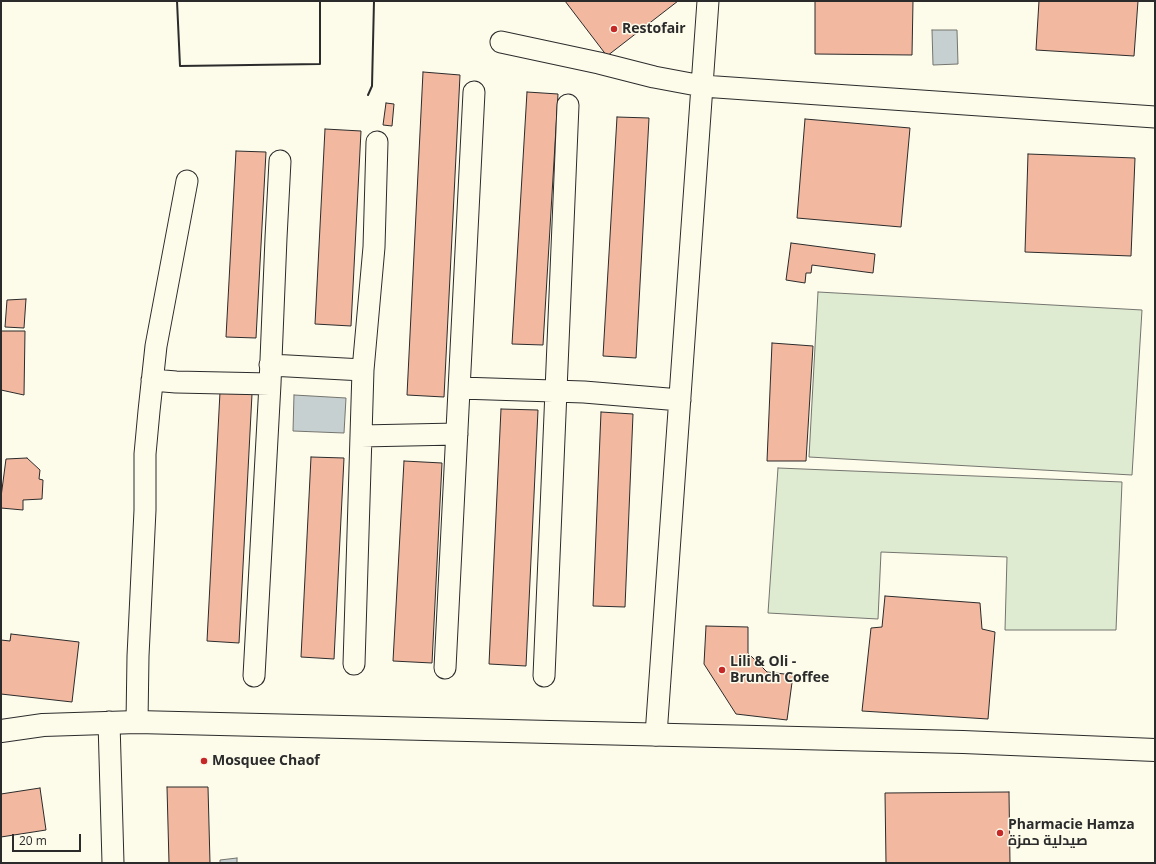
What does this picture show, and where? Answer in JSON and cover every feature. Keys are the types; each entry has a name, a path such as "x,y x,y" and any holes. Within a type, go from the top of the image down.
{"street":[{"path":"656,735 708,1"},
{"path":"501,42 654,77 702,86 1155,117"},
{"path":"445,668 474,92"},
{"path":"544,676 568,105"},
{"path":"354,664 363,370 374,247 377,142"},
{"path":"254,676 280,161"},
{"path":"137,722 138,656 145,510 145,454 152,380 163,307 187,181"},
{"path":"152,380 176,382 270,374 363,370"},
{"path":"460,388 556,391 680,400"},
{"path":"361,436 457,434"},
{"path":"109,722 113,863"},
{"path":"1,731 43,725 137,722 962,742 1155,750"}],"green space":[{"path":"818,292 1142,310 1132,475 809,457"},
{"path":"778,468 1122,482 1116,630 1005,630 1007,557 881,552 878,619 768,613"}],"shaded area":[{"path":"932,30 957,30 958,64 933,65"},
{"path":"294,395 346,398 344,433 293,431"},
{"path":"237,858 237,863 220,863 220,860"}],"building":[{"name":"Restofair","path":"565,1 678,1 607,56"},
{"path":"815,1 913,1 912,55 815,54"},
{"path":"1039,1 1138,1 1134,56 1036,50"},
{"path":"423,72 460,75 444,397 407,395"},
{"path":"527,92 558,94 543,345 512,344"},
{"path":"386,103 394,104 392,126 383,125"},
{"path":"617,117 649,118 636,358 603,356"},
{"path":"805,119 910,128 901,227 797,218"},
{"path":"325,129 361,131 351,326 315,324"},
{"path":"236,151 266,152 256,338 226,337"},
{"path":"1028,154 1135,158 1131,256 1025,252"},
{"path":"791,243 875,254 873,273 812,265 811,273 806,273 805,283 786,280"},
{"path":"26,299 24,328 5,327 7,300"},
{"path":"1,331 25,331 24,395 1,390"},
{"path":"772,343 813,346 806,461 767,461"},
{"path":"220,392 252,394 239,643 207,641"},
{"path":"501,409 538,410 526,666 489,664"},
{"path":"601,412 633,414 625,607 593,606"},
{"path":"311,457 344,458 334,659 301,657"},
{"path":"27,458 40,470 39,479 43,480 42,499 23,500 23,510 1,508 6,459"},
{"path":"404,461 442,463 432,663 393,661"},
{"path":"885,596 980,603 982,629 995,632 988,719 862,711 871,628 882,627"},
{"path":"706,626 748,627 748,653 767,672 793,675 787,720 736,714 704,664"},
{"path":"11,634 79,642 72,702 1,694 1,640 10,641"},
{"path":"167,787 208,787 210,863 169,863"},
{"path":"40,788 46,830 1,837 1,794"},
{"path":"1009,792 1010,863 886,863 885,793"}],"wall":[{"path":"177,1 180,66 320,64 320,1"},
{"path":"368,95 372,86 374,1"}],"place":[{"name":"Restofair","path":"614,29"},
{"name":"Lili & Oli - Brunch Coffee","path":"722,670"},
{"name":"Mosquee Chaof","path":"204,761"},
{"name":"Pharmacie Hamza صيدلية حمزة","path":"1000,833"}]}
